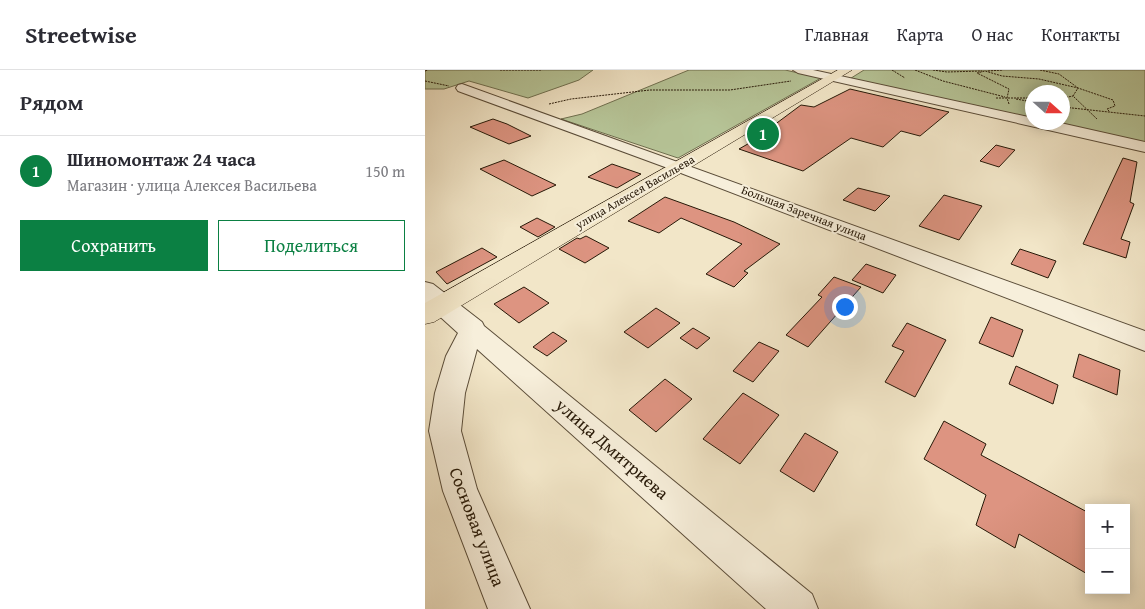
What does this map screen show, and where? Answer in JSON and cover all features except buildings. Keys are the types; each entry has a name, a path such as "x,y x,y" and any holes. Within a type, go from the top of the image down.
{"main road":[{"name":"улица Алексея Васильева","path":"431,303 679,167 834,74"}],"street":[{"path":"798,70 834,74 1025,120"},
{"name":"Большая Заречная улица","path":"462,88 1145,341"},
{"path":"1070,130 1145,147"},
{"name":"улица Дмитриева","path":"431,303 473,329 797,609"},
{"name":"Сосновая улица","path":"473,329 460,356 450,393 445,431 460,491 499,604"}],"path":[{"path":"425,71 429,70"},
{"path":"500,70 542,70"},
{"path":"915,70 943,81 998,94 1007,98 1025,101"},
{"path":"933,70 947,72 1003,70"},
{"path":"1040,70 1059,74 1071,80 1078,88"},
{"path":"1011,106 1007,98 1009,88 977,73 985,71 1002,76 1039,79 1078,88 1113,100 1115,106 1107,109 1110,112"},
{"path":"523,109 571,99 650,90 730,90 834,74"},
{"path":"425,81 462,88"},
{"path":"1070,97 1073,96 1078,88"},
{"path":"1073,96 1083,108 1103,123"},
{"path":"991,98 1025,98"},
{"path":"1070,107 1145,116"}],"green space":[{"path":"425,70 593,70 579,80 528,98 469,81 444,89 425,89"},
{"path":"689,70 785,70 821,78 678,158 561,119 582,114"},
{"path":"864,70 1145,70 1145,145 1070,129 1070,85 1025,85 1025,118 848,80"}],"place":[{"name":"Шиномонтаж 24 часа","path":"763,134"}]}
